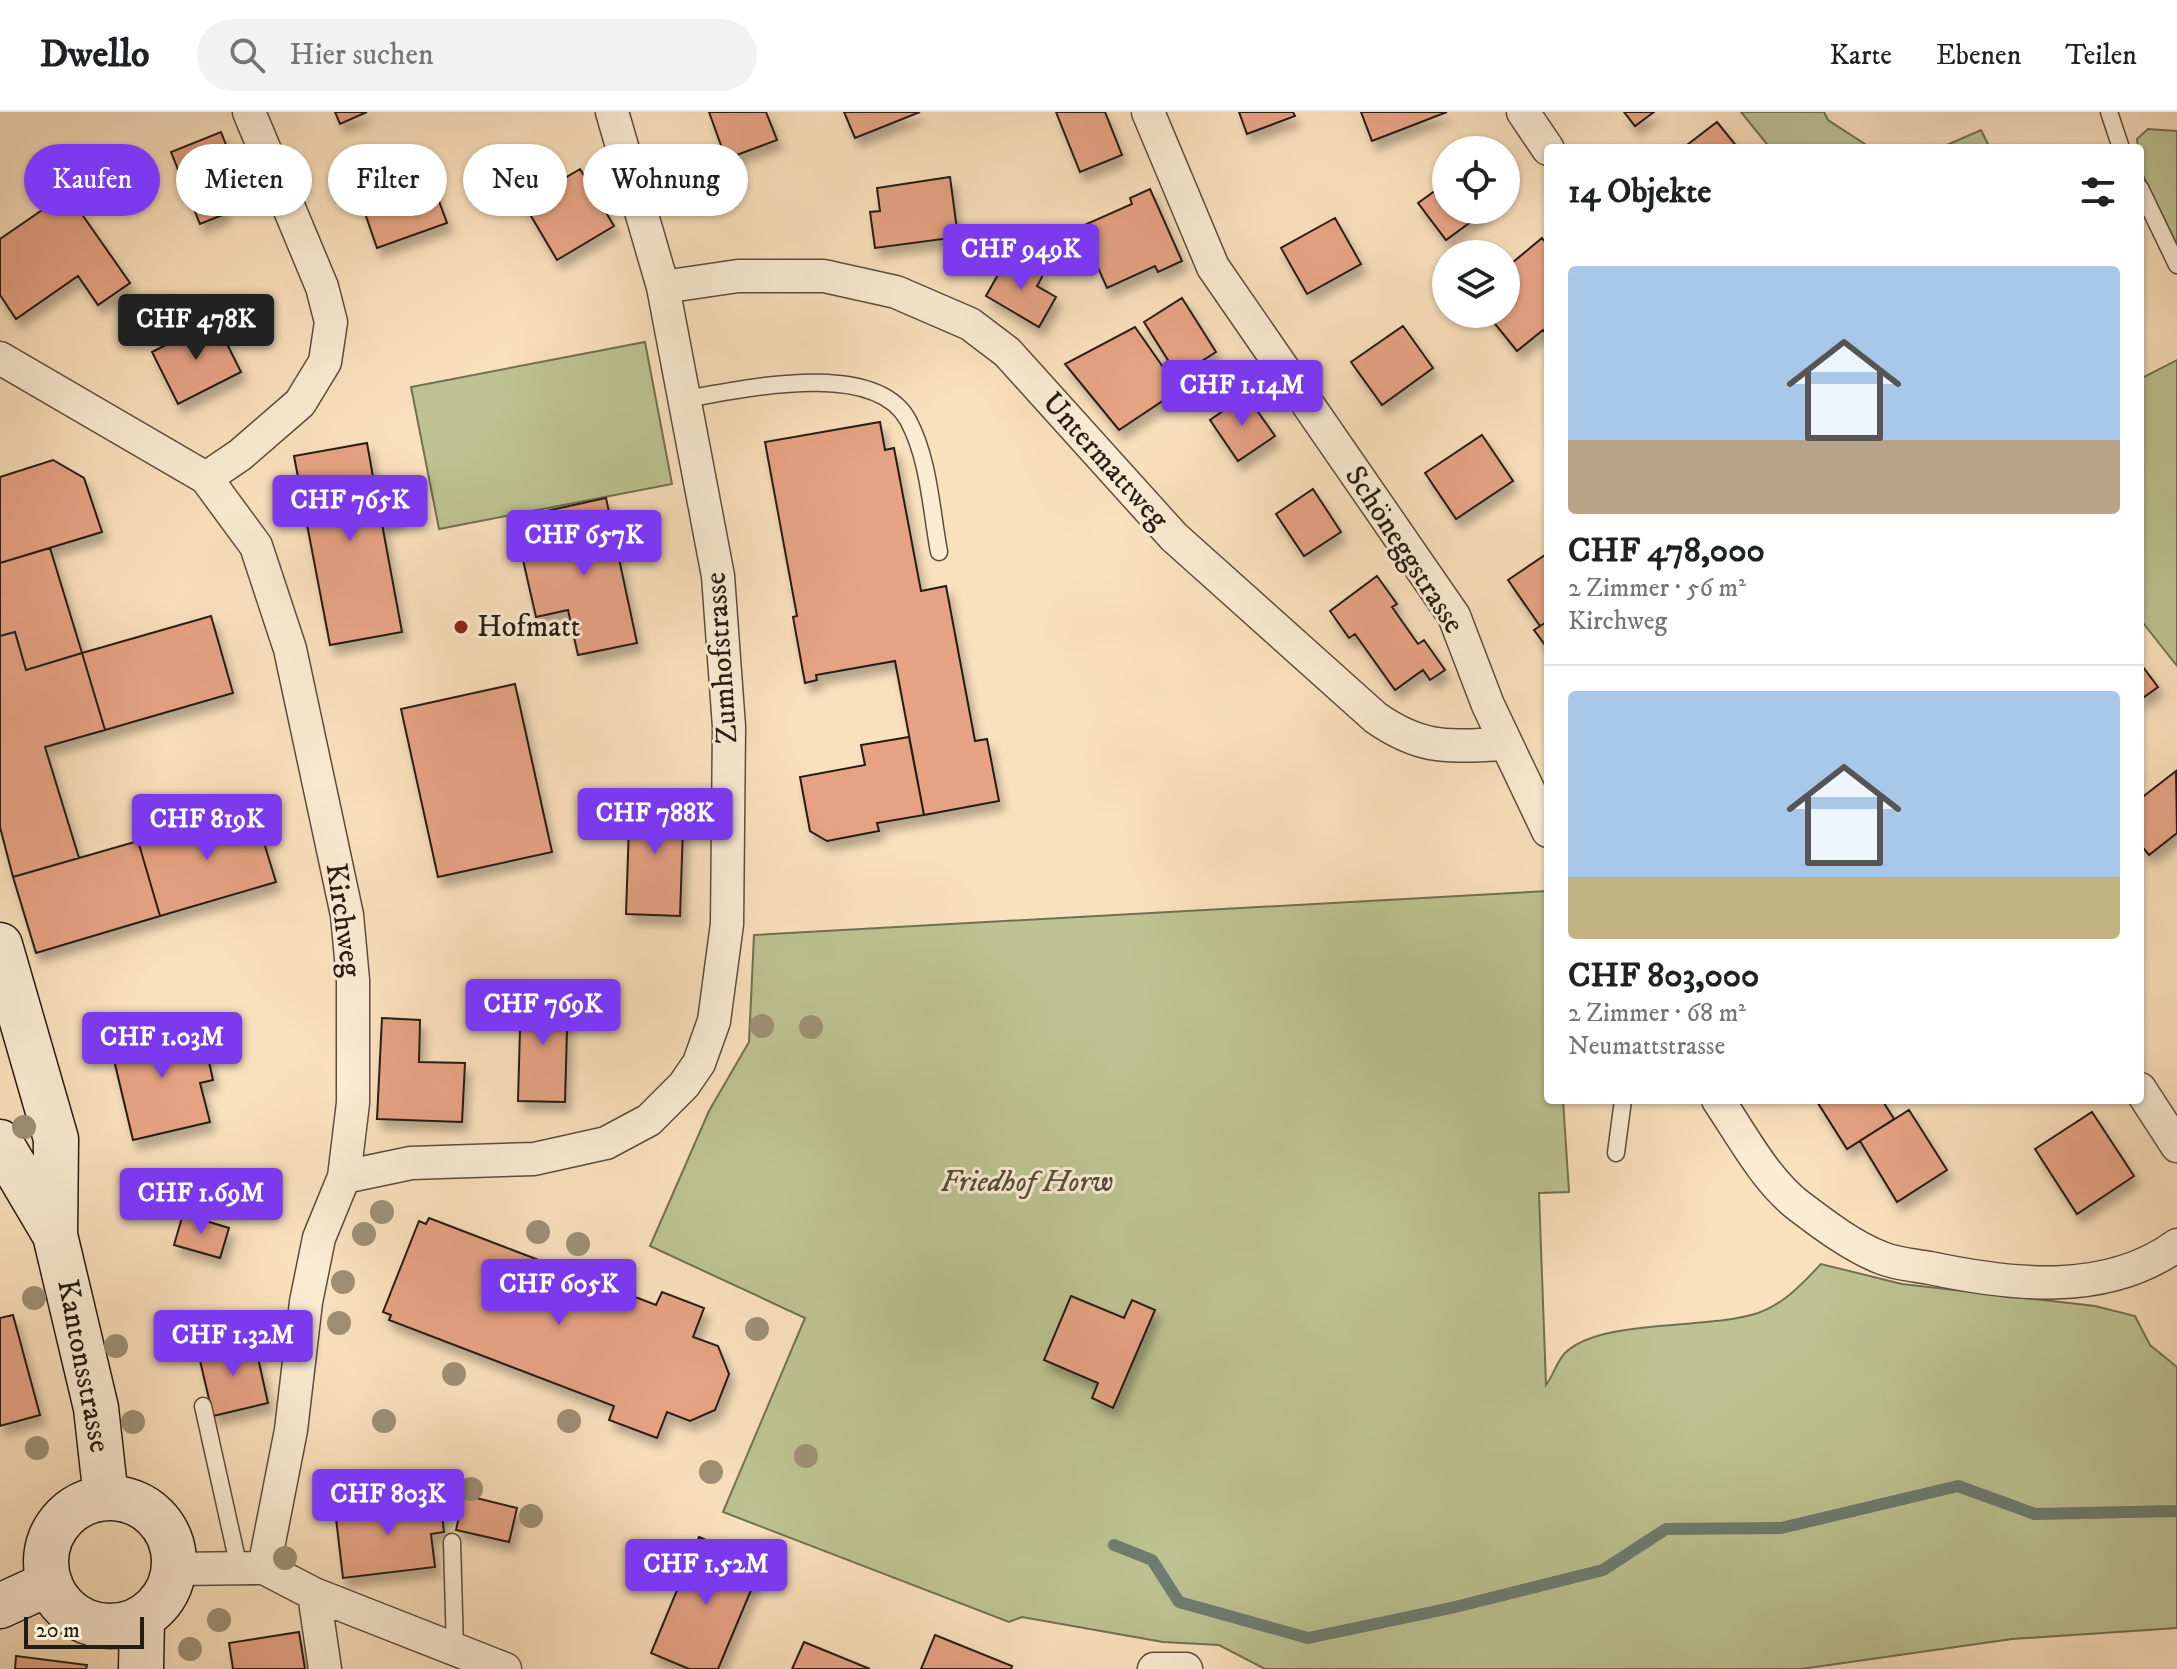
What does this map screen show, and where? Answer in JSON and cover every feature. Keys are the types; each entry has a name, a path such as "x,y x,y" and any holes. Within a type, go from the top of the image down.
{"main road":[{"name":"Kantonsstrasse","path":"0,945 56,1139 55,1235 96,1408 106,1498"},
{"name":"Kantonsstrasse","path":"0,1142 55,1235"},
{"path":"106,1498 142,1506 157,1517 174,1550 174,1569 164,1597 142,1618 121,1625 99,1625 78,1617 60,1602 50,1583 46,1564 48,1544 56,1526 70,1512 86,1502 106,1498"},
{"path":"0,1606 50,1583"},
{"path":"141,1669 142,1618"}],"street":[{"path":"206,478 240,455 300,403 325,362 331,322 322,287 249,112"},
{"name":"Zumhofstrasse","path":"344,1177 411,1163 534,1159 606,1143 649,1120 684,1085 699,1063 714,1021 727,924 729,727 718,576 663,287 612,112"},
{"name":"Schöneggstrasse","path":"1148,112 1213,267 1454,616 1505,744 1544,823"},
{"path":"1523,112 1545,144"},
{"name":"Untermattweg","path":"663,287 738,276 824,276 896,292 970,324 1007,352 1174,537 1376,718 1399,734 1426,745 1505,744"},
{"name":"Kirchweg","path":"0,358 206,478 256,546 290,649 347,915 353,980 353,1088 344,1177 316,1251 306,1302 291,1430 251,1568"},
{"path":"2144,1095 2177,1146"},
{"path":"1721,1104 1769,1174 1796,1204 1834,1232 1882,1258 1998,1282 2043,1284 2134,1268 2177,1245"},
{"path":"174,1569 251,1568 505,1669"},
{"path":"314,1594 325,1669"},
{"path":"1154,1669 1186,1669"}],"lane":[{"path":"2109,112 2112,130 2119,144"},
{"path":"2144,196 2177,265"},
{"path":"685,399 808,380 849,386 884,398 907,418 923,460 939,552"},
{"path":"1616,1153 1622,1104"},
{"path":"203,1406 251,1568"},
{"path":"452,1542 455,1649"}],"green space":[{"path":"1741,112 1824,112 1828,120 1865,144 1767,144"},
{"path":"2148,129 2177,131 2177,245 2144,177 2144,144 2138,144 2137,139"},
{"path":"1981,130 1988,144 1949,144"},
{"path":"645,342 672,484 439,529 411,387"},
{"path":"2177,360 2177,666 2144,624 2144,377"},
{"name":"Friedhof Horw","path":"1544,891 1544,1104 1563,1104 1569,1192 1539,1193 1546,1385 1562,1356 1581,1342 1628,1329 1711,1322 1758,1313 1785,1299 1821,1264 1902,1284 2095,1306 2135,1316 2150,1345 2177,1367 2177,1628 2012,1639 1801,1669 1265,1669 1219,1645 1163,1642 1022,1617 1009,1622 723,1512 805,1318 650,1246 709,1111 749,1042 754,935"}],"building":[{"path":"335,112 367,112 340,124"},
{"path":"709,112 766,112 777,140 748,151 748,144 721,144"},
{"path":"844,112 920,112 855,138"},
{"path":"1056,112 1105,112 1122,155 1080,172"},
{"path":"1239,112 1293,112 1295,116 1247,134"},
{"path":"1361,112 1447,112 1372,141"},
{"path":"1624,112 1654,112 1635,126"},
{"path":"1717,122 1735,144 1688,144"},
{"path":"221,132 226,144 191,144"},
{"path":"580,169 583,174 583,216 608,216 614,226 557,260 531,216 567,216 567,177"},
{"path":"950,177 958,237 875,248 870,212 880,211 877,188"},
{"path":"1150,189 1182,261 1158,272 1155,266 1107,288 1080,227 1132,204 1130,198"},
{"path":"1432,193 1432,222 1418,203"},
{"path":"34,216 83,216 130,283 98,305 78,276 16,319 0,295 0,239"},
{"path":"197,216 220,216 200,224"},
{"path":"366,216 444,216 447,223 377,248"},
{"path":"1335,218 1361,264 1307,294 1281,248"},
{"path":"1434,224 1468,224 1446,240"},
{"path":"1542,238 1544,331 1517,351 1498,328 1520,328 1520,256"},
{"path":"1009,255 1043,275 1037,286 1056,297 1039,327 986,296"},
{"path":"1182,298 1216,352 1178,376 1144,322"},
{"path":"215,320 241,372 178,404 152,352"},
{"path":"1403,326 1433,368 1382,405 1351,362"},
{"path":"1135,327 1179,390 1119,430 1065,364"},
{"path":"1246,395 1275,436 1238,461 1210,420"},
{"path":"880,422 885,450 894,448 921,591 946,586 975,741 987,739 999,801 924,815 895,661 816,675 817,680 805,683 793,617 797,616 765,442"},
{"path":"1482,435 1513,481 1456,519 1425,473"},
{"path":"367,443 376,494 393,491 398,521 382,524 402,632 330,645 294,456"},
{"path":"53,460 84,478 102,532 0,563 0,477"},
{"path":"1313,489 1341,532 1304,556 1276,514"},
{"path":"606,498 637,643 578,655 568,610 536,617 523,560 555,552 546,511"},
{"path":"50,548 82,653 26,670 15,632 0,636 0,563"},
{"path":"1544,556 1544,624 1540,626 1508,580"},
{"path":"1377,576 1397,604 1392,607 1418,644 1424,640 1445,670 1430,680 1423,670 1395,690 1355,634 1349,638 1330,611"},
{"path":"211,616 233,693 105,730 82,653"},
{"path":"1544,624 1544,644 1534,630"},
{"path":"15,632 26,670 82,653 105,730 45,747 79,858 13,877 0,827 0,636"},
{"path":"2144,668 2158,687 2144,697"},
{"path":"515,684 552,852 438,877 401,709"},
{"path":"909,737 924,815 877,823 879,831 827,841 810,831 800,777 865,765 861,745"},
{"path":"2176,771 2177,833 2149,855 2144,849 2144,796"},
{"path":"630,796 684,798 680,916 626,914"},
{"path":"253,807 276,882 160,916 138,841"},
{"path":"138,841 160,916 36,953 13,877"},
{"path":"521,992 568,993 565,1102 518,1101"},
{"path":"382,1018 420,1020 419,1062 465,1063 462,1122 377,1119"},
{"path":"182,1022 188,1047 205,1044 213,1080 200,1083 210,1122 133,1140 109,1039"},
{"path":"1819,1104 1885,1104 1894,1119 1847,1149"},
{"path":"1909,1110 1947,1170 1897,1202 1860,1141"},
{"path":"2092,1112 2134,1176 2077,1214 2035,1149"},
{"path":"183,1214 229,1228 220,1258 174,1245"},
{"path":"429,1218 656,1305 662,1292 704,1308 693,1337 718,1346 729,1374 715,1410 690,1421 667,1412 657,1438 609,1420 614,1406 389,1320 391,1315 383,1312 419,1221 426,1224"},
{"path":"1071,1296 1124,1318 1132,1300 1155,1310 1113,1408 1092,1398 1098,1383 1044,1360"},
{"path":"13,1315 40,1415 0,1426 0,1318"},
{"path":"254,1340 268,1403 213,1416 198,1352"},
{"path":"464,1495 517,1508 509,1542 456,1530"},
{"path":"440,1498 444,1532 431,1534 435,1567 343,1578 335,1510"},
{"path":"699,1537 762,1564 718,1669 689,1669 651,1653"},
{"path":"299,1632 305,1669 233,1669 229,1643"},
{"path":"935,1635 1012,1666 1011,1669 921,1669"},
{"path":"804,1642 870,1669 792,1669"},
{"path":"16,1656 87,1665 86,1669 15,1669"}],"waterway":[{"path":"1114,1545 1152,1560 1179,1602 1308,1638 1451,1608 1603,1570 1666,1529 1781,1528 1958,1486 2035,1514 2177,1511"}],"place":[{"name":"Hofmatt","path":"461,627"}]}
